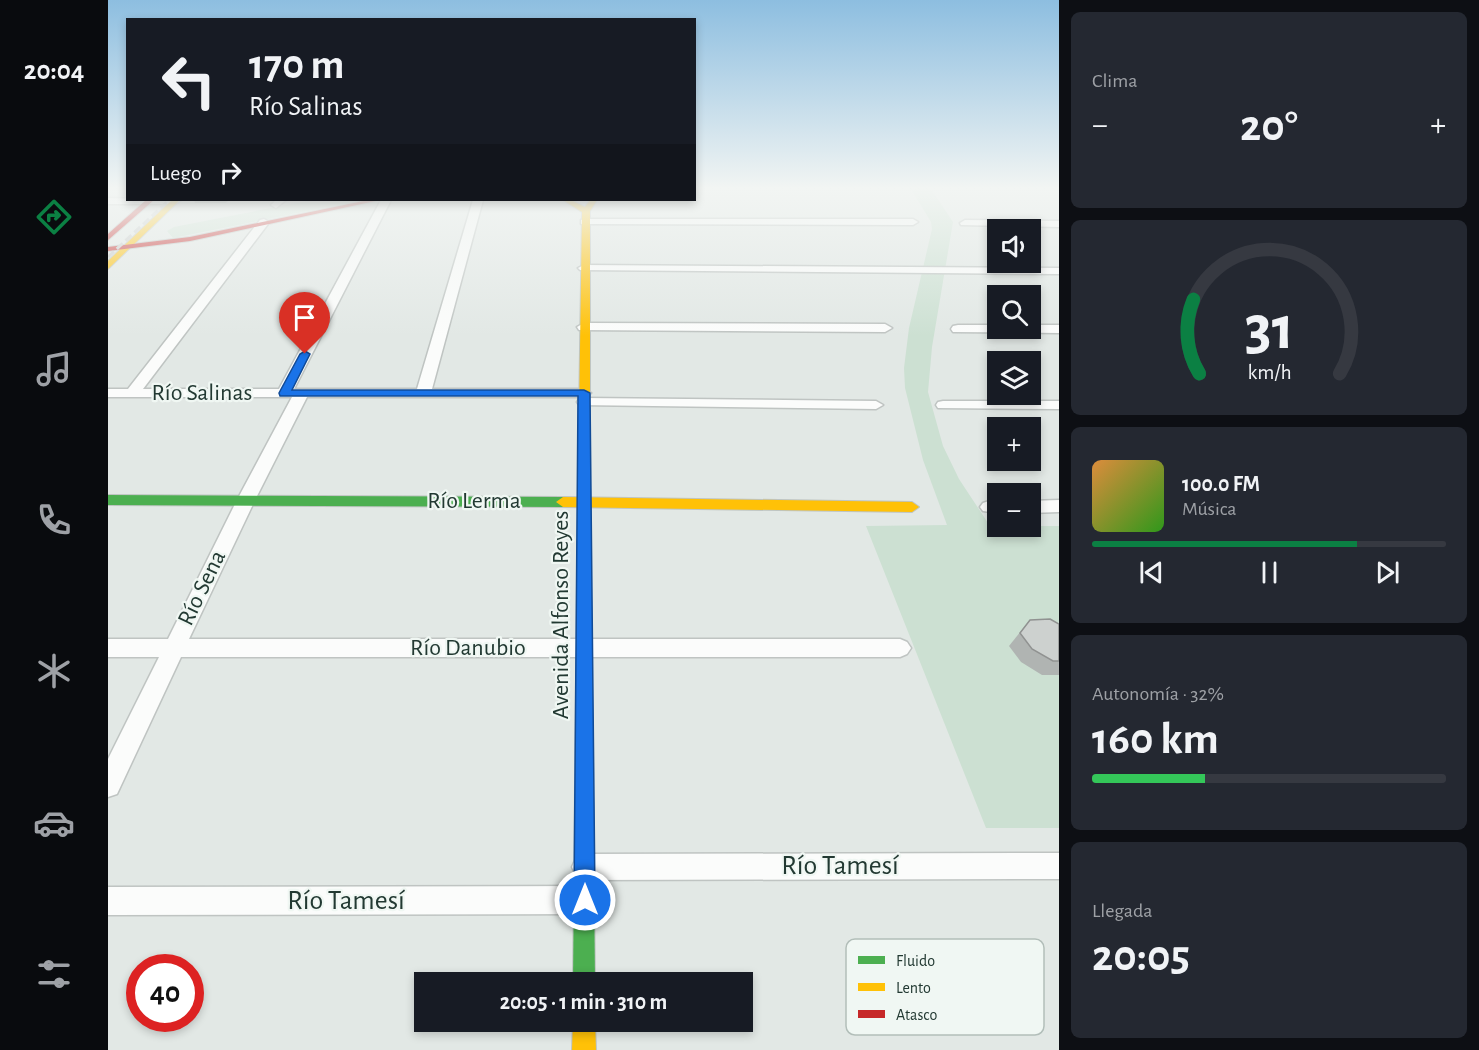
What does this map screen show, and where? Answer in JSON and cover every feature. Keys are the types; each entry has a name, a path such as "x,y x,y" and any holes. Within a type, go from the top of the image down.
{"street":[{"path":"108,266 136,238"},
{"path":"108,249 194,238"},
{"path":"132,393 252,238"},
{"name":"Río Sena","path":"108,785 246,500 293,393 368,238"},
{"path":"423,393 467,238"},
{"name":"Avenida Alfonso Reyes","path":"584,972 583,502 586,238"},
{"path":"584,268 1059,270"},
{"path":"584,327 885,328"},
{"path":"958,329 1059,329"},
{"name":"Río Salinas","path":"108,393 423,393 876,405"},
{"path":"944,405 1059,405"},
{"name":"Río Lerma","path":"108,500 583,502 912,507"},
{"path":"1041,507 1059,506"},
{"name":"Río Danubio","path":"108,648 900,648"},
{"name":"Río Tamesí","path":"585,867 1059,866"},
{"name":"Río Tamesí","path":"108,901 585,900"},
{"path":"584,1032 584,1050"}],"green space":[{"path":"930,238 950,238 932,347 928,392 943,446 959,479 987,521 987,537 1041,537 1041,526 1059,526 1059,828 986,828 866,526 947,525 923,460 905,388 904,368 909,328"}],"building":[{"path":"1050,619 1059,624 1059,661 1053,661 1032,649 1020,633 1030,620"}],"railway":[{"path":"108,257 128,238"}],"traffic: fast":[{"path":"584,487 584,972"},
{"path":"108,500 563,502"}],"traffic: slow":[{"path":"108,266 137,238"},
{"path":"584,487 585,238"},
{"path":"563,502 912,507"},
{"path":"584,1032 584,1050"}],"traffic: jam":[{"path":"108,249 195,238"}],"route":[{"path":"305,354 284,393 584,393 585,900"}]}
